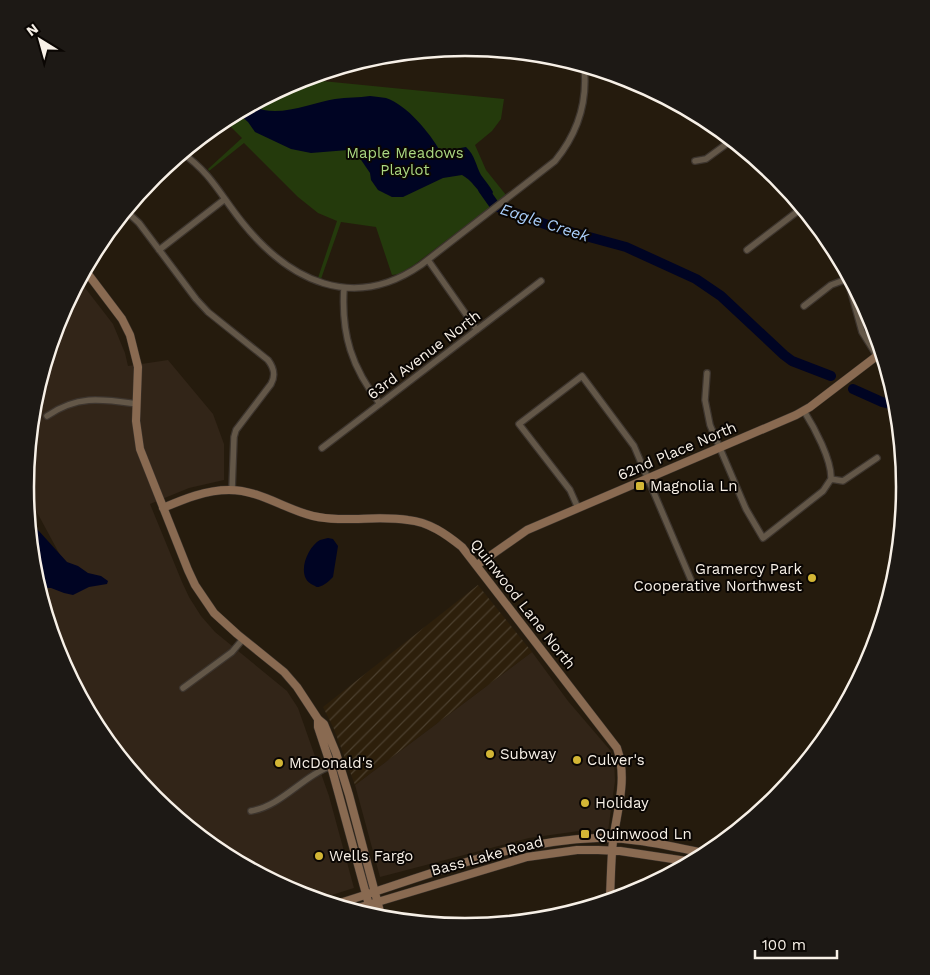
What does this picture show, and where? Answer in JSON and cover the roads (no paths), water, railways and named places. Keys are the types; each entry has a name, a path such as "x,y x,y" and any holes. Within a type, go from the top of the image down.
{"street":[{"path":"187,157 205,172 256,238 302,276 316,282 344,288 380,286 409,274 549,167 570,141 582,112 584,73"},
{"path":"695,162 706,159 727,144"},
{"path":"159,250 225,199"},
{"path":"748,250 797,212"},
{"path":"131,215 139,223 196,299 208,312 268,360 273,368 274,376 271,384 236,430 234,437 232,490"},
{"path":"428,260 477,330"},
{"path":"90,276 119,314 130,335 138,366 136,428 140,449 195,585 214,613 284,672 297,687 318,719 324,724 340,764 370,894"},
{"name":"63rd Avenue North","path":"322,448 541,281"},
{"path":"804,306 831,285 843,281"},
{"path":"344,288 345,332 349,349 363,381 380,404"},
{"path":"852,298 862,332 871,344"},
{"name":"62nd Place North","path":"477,565 527,530 804,411 876,357"},
{"path":"707,373 705,400 707,413 746,509 763,538 823,491 830,479 829,465 819,439 804,411"},
{"path":"578,508 570,490 519,424 582,376 630,439 694,587"},
{"path":"47,416 67,404 85,400 113,400 137,404"},
{"path":"830,479 843,482 877,458"},
{"name":"Quinwood Lane North","path":"164,508 206,493 232,490 258,495 318,517 411,520 436,529 449,536 462,547 617,748 621,759 623,776 612,850 610,894"},
{"path":"183,688 232,652 243,639"},
{"path":"318,719 318,728 376,909"},
{"path":"252,811 268,807 310,776 340,764"},
{"name":"Bass Lake Road","path":"345,902 514,848 549,842 596,838 614,839 696,852"},
{"name":"Bass Lake Road","path":"363,906 527,857 577,850 612,850 682,860"},
{"path":"372,908 373,903"}],"water":[{"path":"370,96 386,98 410,113 424,128 440,151 466,147 481,175 493,192 490,199 483,195 462,175 443,178 403,197 392,197 378,190 371,180 370,173 357,154 348,150 311,153 291,149 255,132 243,118 260,108 282,111 335,99"},
{"path":"36,528 67,562 78,566 88,573 101,576 108,581 107,584 89,587 73,595 46,588"},
{"path":"333,539 338,546 333,577 324,585 317,587 308,581 305,576 305,562 307,555 315,544 320,540"}],"waterway":[{"name":"Eagle Creek","path":"483,189 495,206 556,228 626,247 696,279 721,296 792,361 831,376"},
{"name":"Eagle Creek","path":"853,389 888,404"}],"place":[{"name":"Magnolia Ln","path":"640,486"},
{"name":"Gramercy Park Cooperative Northwest","path":"812,578"},
{"name":"Subway","path":"490,754"},
{"name":"Culver's","path":"577,760"},
{"name":"McDonald's","path":"279,763"},
{"name":"Holiday","path":"585,803"},
{"name":"Quinwood Ln","path":"585,834"},
{"name":"Wells Fargo","path":"319,856"}],"park label":[{"name":"Maple Meadows Playlot","path":"405,162"}]}
